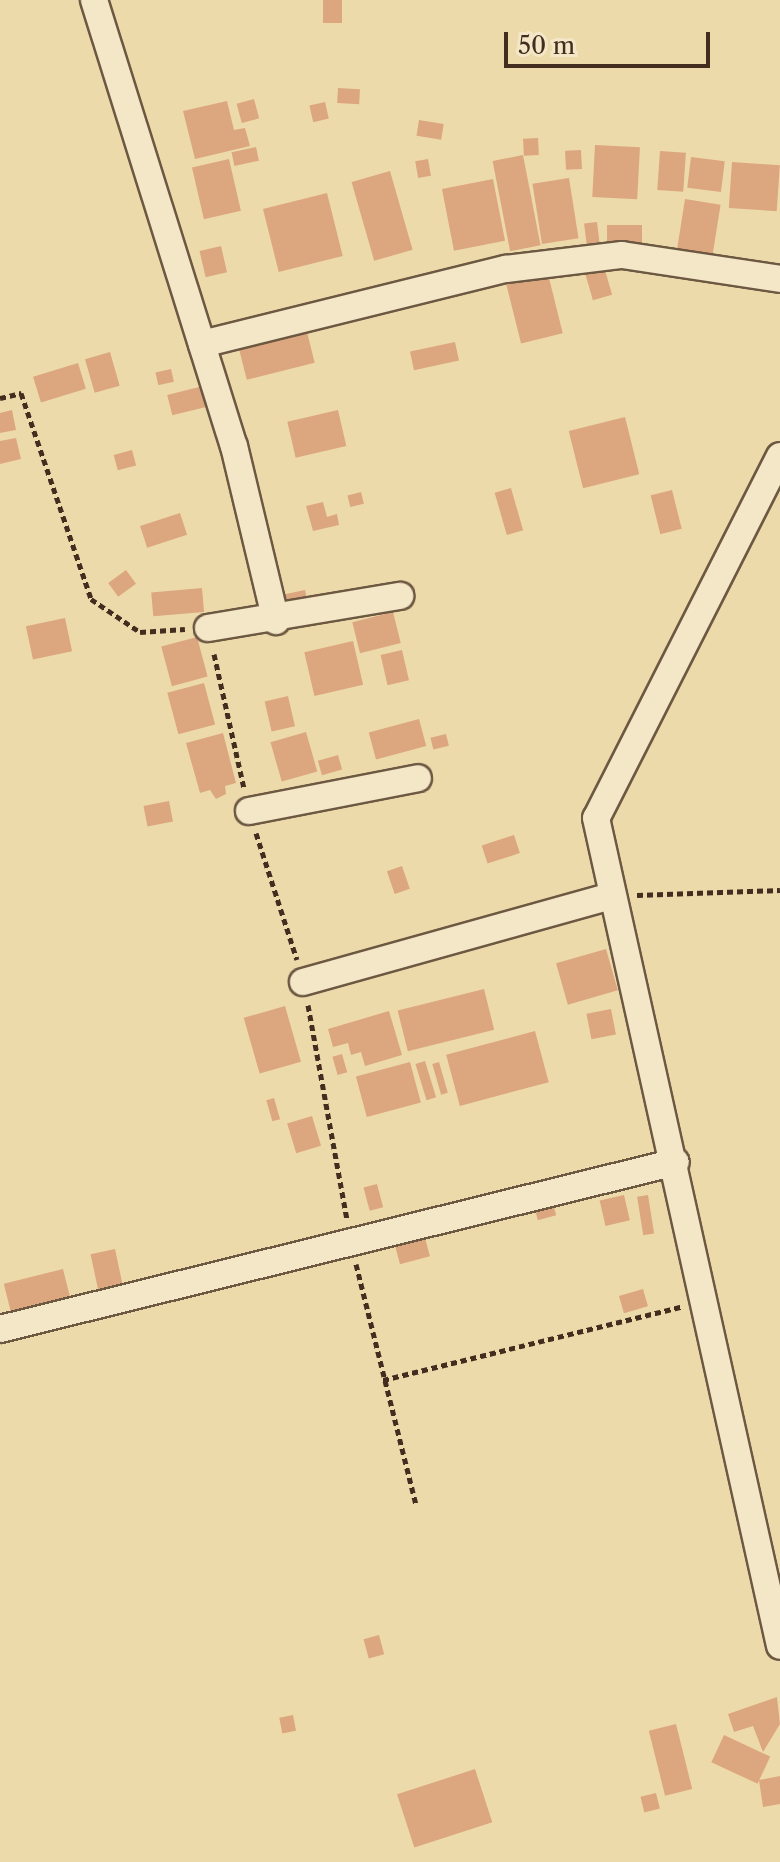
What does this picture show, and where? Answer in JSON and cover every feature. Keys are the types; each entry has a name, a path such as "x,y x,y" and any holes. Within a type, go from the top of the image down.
{"street":[{"path":"94,0 234,446 276,621"},
{"path":"202,344 506,269 622,255 780,279"},
{"path":"780,456 596,818 676,1162 780,1646"},
{"path":"208,628 276,621 400,596"},
{"path":"249,811 418,778"},
{"path":"303,982 612,896"},
{"path":"0,1329 676,1162"}],"path":[{"path":"0,398 21,393 91,599 140,632 208,628 249,811 303,982 351,1242 416,1505"},
{"path":"612,896 780,890"},
{"path":"383,1380 705,1301"}],"building":[{"path":"323,0 342,0 342,23 323,23"},
{"path":"338,88 360,89 359,104 337,103"},
{"path":"254,99 259,118 242,123 237,104"},
{"path":"227,101 234,130 245,128 250,146 195,159 183,111"},
{"path":"325,102 329,119 313,122 309,106"},
{"path":"419,120 444,124 441,140 416,136"},
{"path":"538,138 539,155 524,156 523,139"},
{"path":"595,145 640,147 637,199 592,197"},
{"path":"256,147 259,161 234,166 232,152"},
{"path":"581,150 582,169 566,170 565,151"},
{"path":"660,151 686,153 683,192 657,190"},
{"path":"523,155 541,245 510,251 493,161"},
{"path":"691,157 725,161 721,192 687,188"},
{"path":"229,159 241,211 204,219 192,168"},
{"path":"428,159 431,176 418,178 415,161"},
{"path":"732,162 780,165 777,211 729,208"},
{"path":"390,171 413,250 374,261 352,182"},
{"path":"569,178 579,238 542,244 532,184"},
{"path":"493,179 505,241 454,251 442,189"},
{"path":"327,193 343,256 279,272 263,209"},
{"path":"685,199 721,205 713,254 677,248"},
{"path":"597,222 600,245 587,246 584,224"},
{"path":"607,225 642,225 642,245 607,245"},
{"path":"221,246 227,272 206,277 200,251"},
{"path":"603,263 612,295 593,300 584,269"},
{"path":"548,274 563,333 521,344 506,284"},
{"path":"305,324 315,363 247,380 237,341"},
{"path":"455,342 459,361 414,370 410,352"},
{"path":"110,352 120,386 95,393 85,359"},
{"path":"78,363 86,389 41,403 33,377"},
{"path":"171,369 174,382 158,385 155,373"},
{"path":"207,385 212,405 172,415 167,395"},
{"path":"12,410 16,430 0,433 0,413"},
{"path":"338,410 346,446 296,458 287,422"},
{"path":"625,417 639,474 583,488 569,431"},
{"path":"16,438 21,459 0,464 0,441"},
{"path":"132,450 136,465 118,470 114,455"},
{"path":"511,488 523,530 507,535 495,493"},
{"path":"672,490 682,529 660,534 651,495"},
{"path":"361,492 364,504 350,507 347,495"},
{"path":"323,502 327,517 337,514 339,525 313,531 306,506"},
{"path":"180,513 187,535 147,548 140,526"},
{"path":"126,570 136,584 118,597 108,583"},
{"path":"202,588 204,612 153,616 151,592"},
{"path":"305,590 308,604 286,608 283,595"},
{"path":"393,612 401,643 360,653 352,622"},
{"path":"65,618 72,651 33,660 26,626"},
{"path":"197,637 208,677 172,686 161,647"},
{"path":"353,641 363,685 314,696 304,652"},
{"path":"402,650 409,680 388,685 381,655"},
{"path":"204,683 215,725 178,734 167,693"},
{"path":"288,696 295,726 272,732 265,701"},
{"path":"419,719 426,746 376,760 369,732"},
{"path":"306,732 317,771 282,782 270,742"},
{"path":"223,733 236,783 225,786 226,794 216,799 210,790 200,793 186,743"},
{"path":"446,734 449,746 433,750 430,738"},
{"path":"338,755 342,769 322,775 318,761"},
{"path":"169,801 173,822 147,827 143,806"},
{"path":"514,835 520,853 488,864 482,846"},
{"path":"402,866 410,889 395,894 387,871"},
{"path":"606,949 618,990 568,1005 556,963"},
{"path":"484,989 494,1030 408,1051 398,1011"},
{"path":"285,1006 301,1062 260,1074 244,1018"},
{"path":"611,1009 616,1035 591,1039 586,1014"},
{"path":"389,1011 402,1055 365,1066 361,1052 351,1055 348,1043 333,1047 328,1029"},
{"path":"535,1031 549,1082 460,1106 446,1055"},
{"path":"342,1054 347,1072 338,1075 332,1057"},
{"path":"425,1061 436,1097 427,1100 415,1064"},
{"path":"410,1062 421,1103 367,1117 356,1076"},
{"path":"439,1062 448,1093 441,1095 432,1064"},
{"path":"274,1098 280,1119 272,1121 266,1100"},
{"path":"312,1116 321,1146 296,1153 287,1124"},
{"path":"377,1184 383,1207 370,1211 363,1188"},
{"path":"624,1195 630,1220 605,1226 600,1201"},
{"path":"648,1195 654,1234 643,1235 637,1197"},
{"path":"551,1196 556,1215 538,1220 533,1201"},
{"path":"424,1234 430,1256 400,1264 394,1242"},
{"path":"115,1249 123,1286 98,1291 91,1254"},
{"path":"63,1269 70,1298 11,1313 4,1284"},
{"path":"643,1289 648,1306 624,1313 619,1296"},
{"path":"379,1635 384,1654 369,1658 364,1639"},
{"path":"777,1697 780,1724 763,1752 753,1726 734,1732 728,1714"},
{"path":"293,1715 296,1731 282,1733 279,1718"},
{"path":"676,1724 692,1789 665,1796 649,1731"},
{"path":"724,1735 770,1757 758,1784 711,1762"},
{"path":"475,1769 492,1822 414,1848 397,1794"},
{"path":"780,1776 780,1804 763,1807 759,1780"},
{"path":"656,1793 660,1809 644,1812 640,1797"}]}
